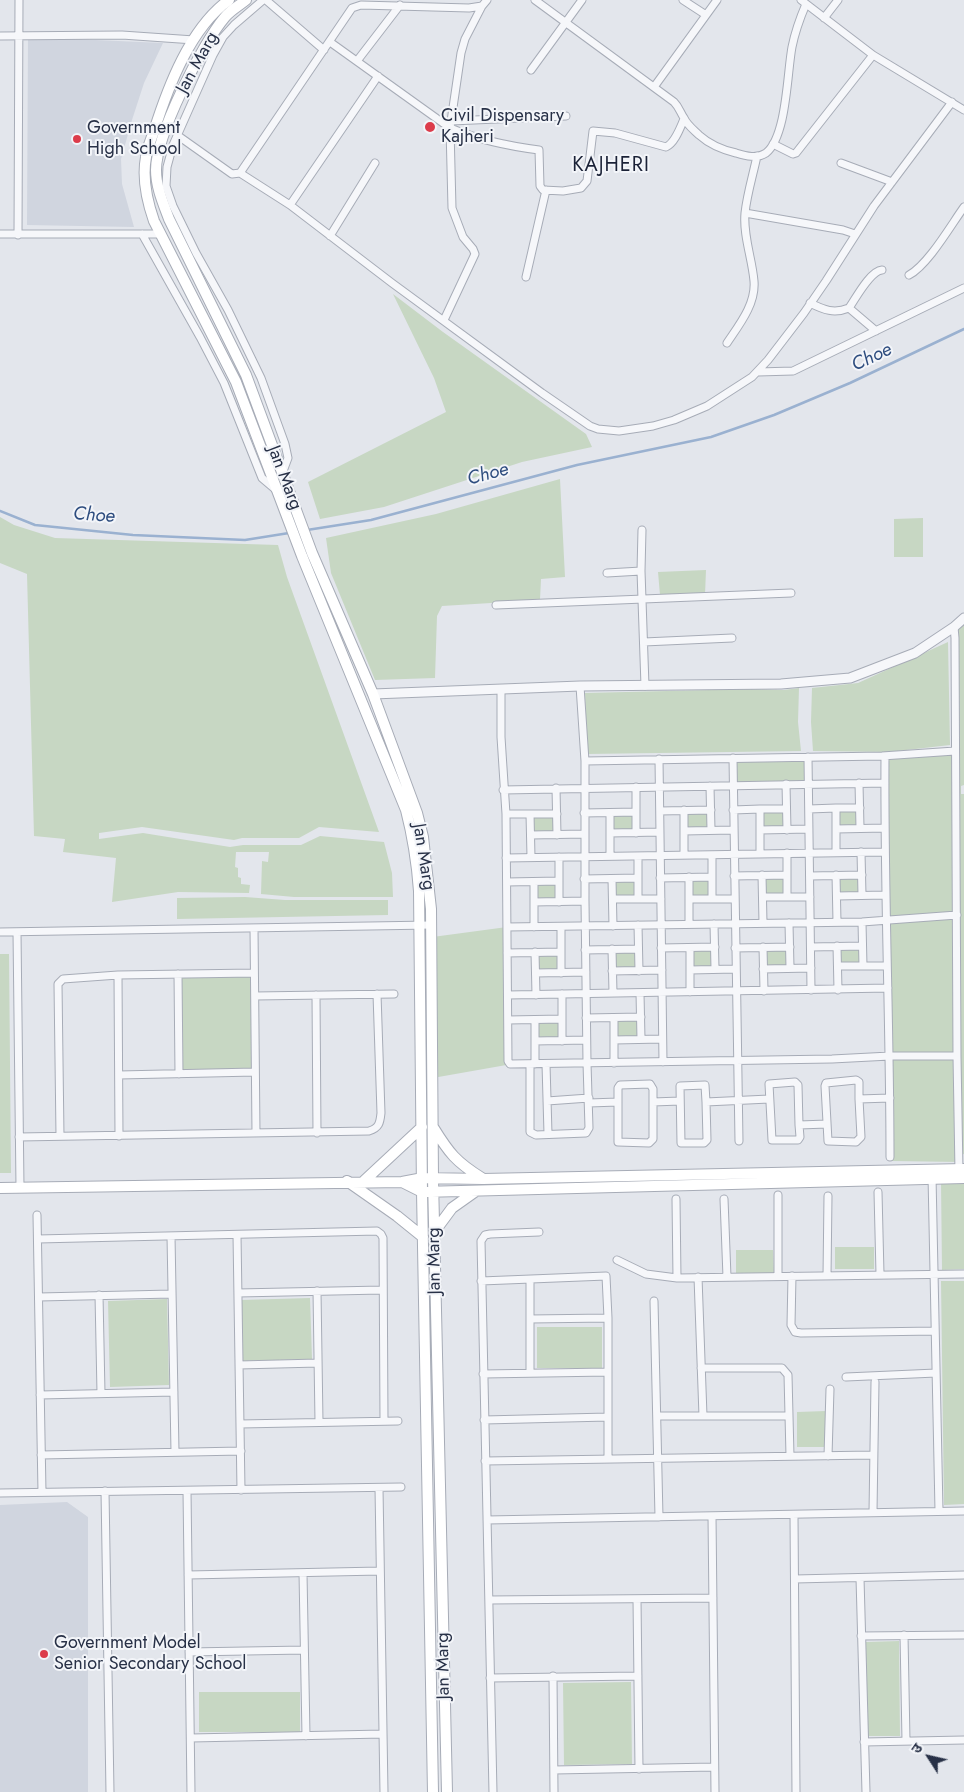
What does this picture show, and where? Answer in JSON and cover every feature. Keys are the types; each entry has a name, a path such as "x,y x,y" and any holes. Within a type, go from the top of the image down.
{"main road":[{"name":"Jan Marg","path":"229,0 218,8 203,25 177,71 159,114 146,158 146,197 160,234 236,382 277,490 289,507"},
{"name":"Jan Marg","path":"246,0 226,16 208,40 171,115 160,148 156,170 160,196 246,375 282,474 289,507 406,810 414,838 431,925 433,1127 428,1178"},
{"name":"Jan Marg","path":"307,554 373,694 416,813 426,854 424,886 419,909 422,1127 428,1178 434,1191 447,1792"},
{"path":"364,1181 422,1127"},
{"path":"433,1127 448,1151 461,1165 483,1179"},
{"path":"402,1182 422,1192 932,1173"},
{"path":"0,1188 347,1181 402,1182 428,1178 962,1174"},
{"path":"428,1178 422,1192 433,1792"},
{"path":"347,1181 423,1237"},
{"path":"434,1231 452,1208 477,1190"}],"street":[{"path":"18,235 19,0"},
{"path":"282,474 288,458 285,444 261,378 228,310 196,253 173,206 166,186 167,167 177,135 223,37 234,25 264,0 324,50"},
{"path":"535,0 674,102 684,119 701,137 725,150 757,156 764,154 773,144 782,117 792,48 803,2 873,55 964,110"},
{"path":"531,70 582,0"},
{"path":"683,0 706,15"},
{"path":"654,87 717,0"},
{"path":"824,18 838,0"},
{"path":"240,173 352,8 356,6 400,5 469,8 484,3"},
{"path":"444,320 475,254 463,236 452,208 451,124 461,53 465,40 484,3"},
{"path":"357,61 400,5"},
{"path":"0,36 122,35 194,40"},
{"path":"330,42 378,76 471,136 501,144 539,150 540,186 543,190 563,191 581,188 587,181 593,131 615,133 666,147 670,145 684,119"},
{"path":"773,144 793,154 796,153 873,55"},
{"path":"290,205 378,76"},
{"path":"177,135 232,174 240,173 290,205 542,393 590,426 598,429 619,431 653,426 699,410 723,397 758,372 810,304 855,234 952,102"},
{"path":"451,124 566,116"},
{"path":"727,343 743,319 751,302 754,283 747,244 745,213 757,156"},
{"path":"330,236 374,163"},
{"path":"841,164 892,182"},
{"path":"526,277 546,190"},
{"path":"909,276 916,272 928,258 964,206"},
{"path":"745,213 855,234"},
{"path":"0,234 160,234"},
{"path":"142,234 224,383 262,478 277,490"},
{"path":"810,304 828,311 842,311 849,308 872,275 878,270 882,270"},
{"path":"758,372 793,371 964,288"},
{"path":"849,308 876,331"},
{"path":"642,530 641,570 645,686"},
{"path":"607,573 641,570"},
{"path":"496,605 791,593"},
{"path":"373,694 580,686 780,684 850,678 915,654 954,628 964,618"},
{"path":"954,628 957,1056 962,1174"},
{"path":"644,642 732,638"},
{"path":"535,1020 529,1130 532,1134 536,1135 586,1133 589,1128 589,1101 586,1040 584,879 585,761 580,686"},
{"path":"501,689 503,790 506,814 509,1062 512,1064 546,1064 957,1056"},
{"path":"585,761 885,756 955,751"},
{"path":"885,756 884,852 890,1056 890,1157"},
{"path":"808,757 811,990"},
{"path":"733,758 739,1141"},
{"path":"659,759 663,1062"},
{"path":"859,783 860,828"},
{"path":"503,790 885,783"},
{"path":"786,784 787,830"},
{"path":"710,786 711,830"},
{"path":"636,787 636,833"},
{"path":"556,788 557,835"},
{"path":"809,808 860,808"},
{"path":"836,808 836,852"},
{"path":"733,810 786,809"},
{"path":"684,810 684,855"},
{"path":"660,811 711,810"},
{"path":"760,810 760,854"},
{"path":"584,813 636,812"},
{"path":"610,813 610,856"},
{"path":"506,814 557,814"},
{"path":"530,814 531,858"},
{"path":"836,829 885,828"},
{"path":"760,830 809,829"},
{"path":"684,831 734,830"},
{"path":"610,833 660,832"},
{"path":"531,835 584,834"},
{"path":"861,852 862,895"},
{"path":"506,858 884,852"},
{"path":"787,853 787,897"},
{"path":"712,854 712,899"},
{"path":"638,856 638,899"},
{"path":"559,857 559,902"},
{"path":"734,876 787,875"},
{"path":"836,875 837,922"},
{"path":"810,876 862,875"},
{"path":"762,876 763,923"},
{"path":"689,877 689,924"},
{"path":"660,878 712,877"},
{"path":"584,879 638,878"},
{"path":"612,879 613,926"},
{"path":"507,882 559,881"},
{"path":"534,882 534,927"},
{"path":"836,896 885,895"},
{"path":"763,897 810,897"},
{"path":"613,900 661,899"},
{"path":"689,899 734,899"},
{"path":"534,902 585,901"},
{"path":"507,928 862,922 956,915"},
{"path":"862,922 862,966"},
{"path":"790,923 790,968"},
{"path":"714,924 715,970"},
{"path":"0,932 431,925"},
{"path":"638,925 638,971"},
{"path":"561,927 561,973"},
{"path":"254,928 256,1134"},
{"path":"17,932 20,1187"},
{"path":"837,946 838,990"},
{"path":"811,947 862,946"},
{"path":"661,948 715,947"},
{"path":"763,947 764,991"},
{"path":"735,948 790,947"},
{"path":"690,948 690,992"},
{"path":"585,950 638,949"},
{"path":"612,950 612,993"},
{"path":"536,952 536,994"},
{"path":"507,953 561,952"},
{"path":"838,966 886,966"},
{"path":"764,968 811,968"},
{"path":"690,970 735,969"},
{"path":"612,971 662,970"},
{"path":"536,973 586,972"},
{"path":"60,1136 58,984 62,979 118,975 254,973"},
{"path":"178,974 179,1074"},
{"path":"118,975 119,1136"},
{"path":"508,995 888,988"},
{"path":"640,993 641,1039"},
{"path":"19,1137 256,1134 369,1131 376,1129 380,1123 381,1113 378,994"},
{"path":"255,996 394,994"},
{"path":"562,994 562,1041"},
{"path":"316,995 318,1132"},
{"path":"586,1018 641,1018"},
{"path":"614,1018 614,1063"},
{"path":"508,1020 562,1019"},
{"path":"614,1040 662,1039"},
{"path":"535,1041 586,1040"},
{"path":"546,1064 548,1134"},
{"path":"119,1074 256,1072"},
{"path":"856,1080 860,1084 859,1099 862,1137 856,1142 828,1141 826,1138 826,1083 856,1080"},
{"path":"797,1083 799,1125 800,1137 798,1140 772,1140 769,1084 797,1083"},
{"path":"650,1084 653,1088 653,1102 653,1139 649,1143 618,1142 620,1086 650,1084"},
{"path":"703,1084 706,1087 706,1102 707,1140 704,1143 684,1144 680,1141 680,1088 682,1085 703,1084"},
{"path":"859,1099 890,1098"},
{"path":"706,1102 769,1099"},
{"path":"547,1101 618,1102"},
{"path":"653,1102 680,1101"},
{"path":"799,1125 827,1124"},
{"path":"932,1173 939,1511"},
{"path":"878,1192 880,1274"},
{"path":"778,1195 778,1276"},
{"path":"828,1196 828,1276"},
{"path":"676,1199 677,1278"},
{"path":"724,1199 727,1277"},
{"path":"37,1214 42,1492"},
{"path":"38,1239 377,1231 383,1238 384,1421"},
{"path":"493,1792 481,1242 485,1235 539,1232"},
{"path":"237,1234 241,1490"},
{"path":"171,1236 174,1452"},
{"path":"617,1260 646,1274 677,1278 964,1274"},
{"path":"481,1281 606,1276 608,1318 608,1459"},
{"path":"792,1276 791,1326 795,1332 935,1331"},
{"path":"698,1278 703,1416"},
{"path":"530,1280 530,1373"},
{"path":"238,1293 382,1290"},
{"path":"317,1292 319,1422"},
{"path":"39,1297 172,1294"},
{"path":"99,1295 101,1394"},
{"path":"654,1301 659,1517"},
{"path":"530,1319 608,1318"},
{"path":"239,1365 318,1364"},
{"path":"701,1368 782,1368 788,1375 790,1456"},
{"path":"484,1374 608,1372"},
{"path":"846,1377 936,1373"},
{"path":"873,1512 875,1382"},
{"path":"828,1456 830,1389"},
{"path":"40,1395 174,1392"},
{"path":"657,1416 788,1416"},
{"path":"484,1420 608,1417"},
{"path":"240,1424 398,1421"},
{"path":"41,1455 241,1451"},
{"path":"486,1461 873,1455"},
{"path":"0,1493 401,1487"},
{"path":"379,1488 384,1792"},
{"path":"105,1491 110,1792"},
{"path":"187,1491 192,1792"},
{"path":"487,1520 964,1511"},
{"path":"794,1515 796,1792"},
{"path":"712,1516 714,1792"},
{"path":"188,1575 380,1571"},
{"path":"303,1573 306,1736"},
{"path":"795,1579 964,1575"},
{"path":"860,1578 866,1792"},
{"path":"489,1600 713,1598"},
{"path":"638,1599 639,1769"},
{"path":"861,1636 964,1635"},
{"path":"904,1636 906,1741"},
{"path":"189,1652 304,1650"},
{"path":"553,1676 554,1792"},
{"path":"490,1678 638,1676"},
{"path":"190,1738 383,1734"},
{"path":"864,1742 964,1740"},
{"path":"554,1770 714,1767"}],"shaded area":[{"name":"Government High School","path":"28,37 163,43 144,83 121,159 122,184 134,227 27,225"},
{"name":"Government Model Senior Secondary School","path":"67,1502 88,1517 88,1792 0,1792 0,1505"}],"green space":[{"path":"393,294 586,434 592,447 522,462 384,507 320,519 308,482 446,412 434,378"},
{"path":"560,479 565,577 541,579 540,600 442,606 437,616 435,678 375,680 331,573 326,538 436,514"},
{"path":"0,517 14,525 55,538 278,545 287,577 379,832 319,827 299,838 242,838 234,840 142,827 99,833 99,839 143,833 230,847 243,845 301,845 320,836 384,842 392,873 393,897 294,897 261,894 262,861 268,862 269,852 236,852 235,867 238,868 238,877 241,878 241,884 250,885 249,893 178,892 112,902 116,858 63,852 65,839 34,836 27,574 0,563"},
{"path":"923,518 923,557 894,557 894,519"},
{"path":"706,570 705,595 660,595 658,572"},
{"path":"964,620 964,785 961,786 961,794 964,794 964,1154 959,1155 959,1162 892,1161 887,755 960,754 958,626"},
{"path":"948,642 950,745 889,752 813,751 811,722 812,688 858,683"},
{"path":"799,688 798,722 801,751 587,754 585,693 749,689 784,690"},
{"path":"808,757 809,784 733,785 733,758"},
{"path":"838,810 857,810 858,826 838,826"},
{"path":"762,812 784,812 784,826 762,827"},
{"path":"686,813 708,813 708,828 686,828"},
{"path":"612,816 633,816 633,831 612,831"},
{"path":"534,817 554,817 554,832 533,833"},
{"path":"839,877 859,878 859,893 839,893"},
{"path":"765,878 784,878 784,894 765,894"},
{"path":"691,879 710,879 710,897 691,896"},
{"path":"615,881 636,881 636,897 615,897"},
{"path":"557,884 557,900 536,900 537,885"},
{"path":"245,897 285,900 388,900 388,915 177,919 177,898"},
{"path":"507,927 512,1064 427,1079 425,938"},
{"path":"860,948 860,964 840,964 840,949"},
{"path":"766,949 787,949 787,966 766,966"},
{"path":"692,950 712,950 712,967 692,967"},
{"path":"615,952 635,952 636,968 615,969"},
{"path":"0,954 9,954 11,1173 0,1173"},
{"path":"558,954 558,970 538,970 539,956"},
{"path":"254,973 255,1072 179,1074 178,974"},
{"path":"616,1021 638,1021 638,1037 617,1037"},
{"path":"537,1022 560,1022 560,1038 537,1038"},
{"path":"941,1182 964,1182 964,1269 942,1270"},
{"path":"835,1247 874,1247 874,1269 835,1269"},
{"path":"736,1250 773,1250 774,1273 736,1273"},
{"path":"941,1281 964,1281 964,1504 944,1505"},
{"path":"310,1298 312,1359 243,1361 241,1300"},
{"path":"167,1299 169,1385 110,1387 108,1301"},
{"path":"537,1327 602,1327 602,1368 537,1368"},
{"path":"826,1411 826,1447 797,1447 797,1412"},
{"path":"899,1641 900,1736 867,1736 866,1642"},
{"path":"631,1682 632,1764 564,1765 563,1683"},
{"path":"199,1692 300,1692 300,1732 199,1732"}],"waterway":[{"name":"Choe","path":"307,530 371,520 577,465 711,437 774,415 850,383 964,329"},
{"name":"Choe","path":"0,511 35,525 133,535 245,540 289,533"}],"place":[{"name":"Civil Dispensary Kajheri","path":"430,127"},
{"name":"Government High School","path":"77,139"},
{"name":"Government Model Senior Secondary School","path":"44,1654"}],"district":[{"name":"KAJHERI","path":"611,166"}]}
